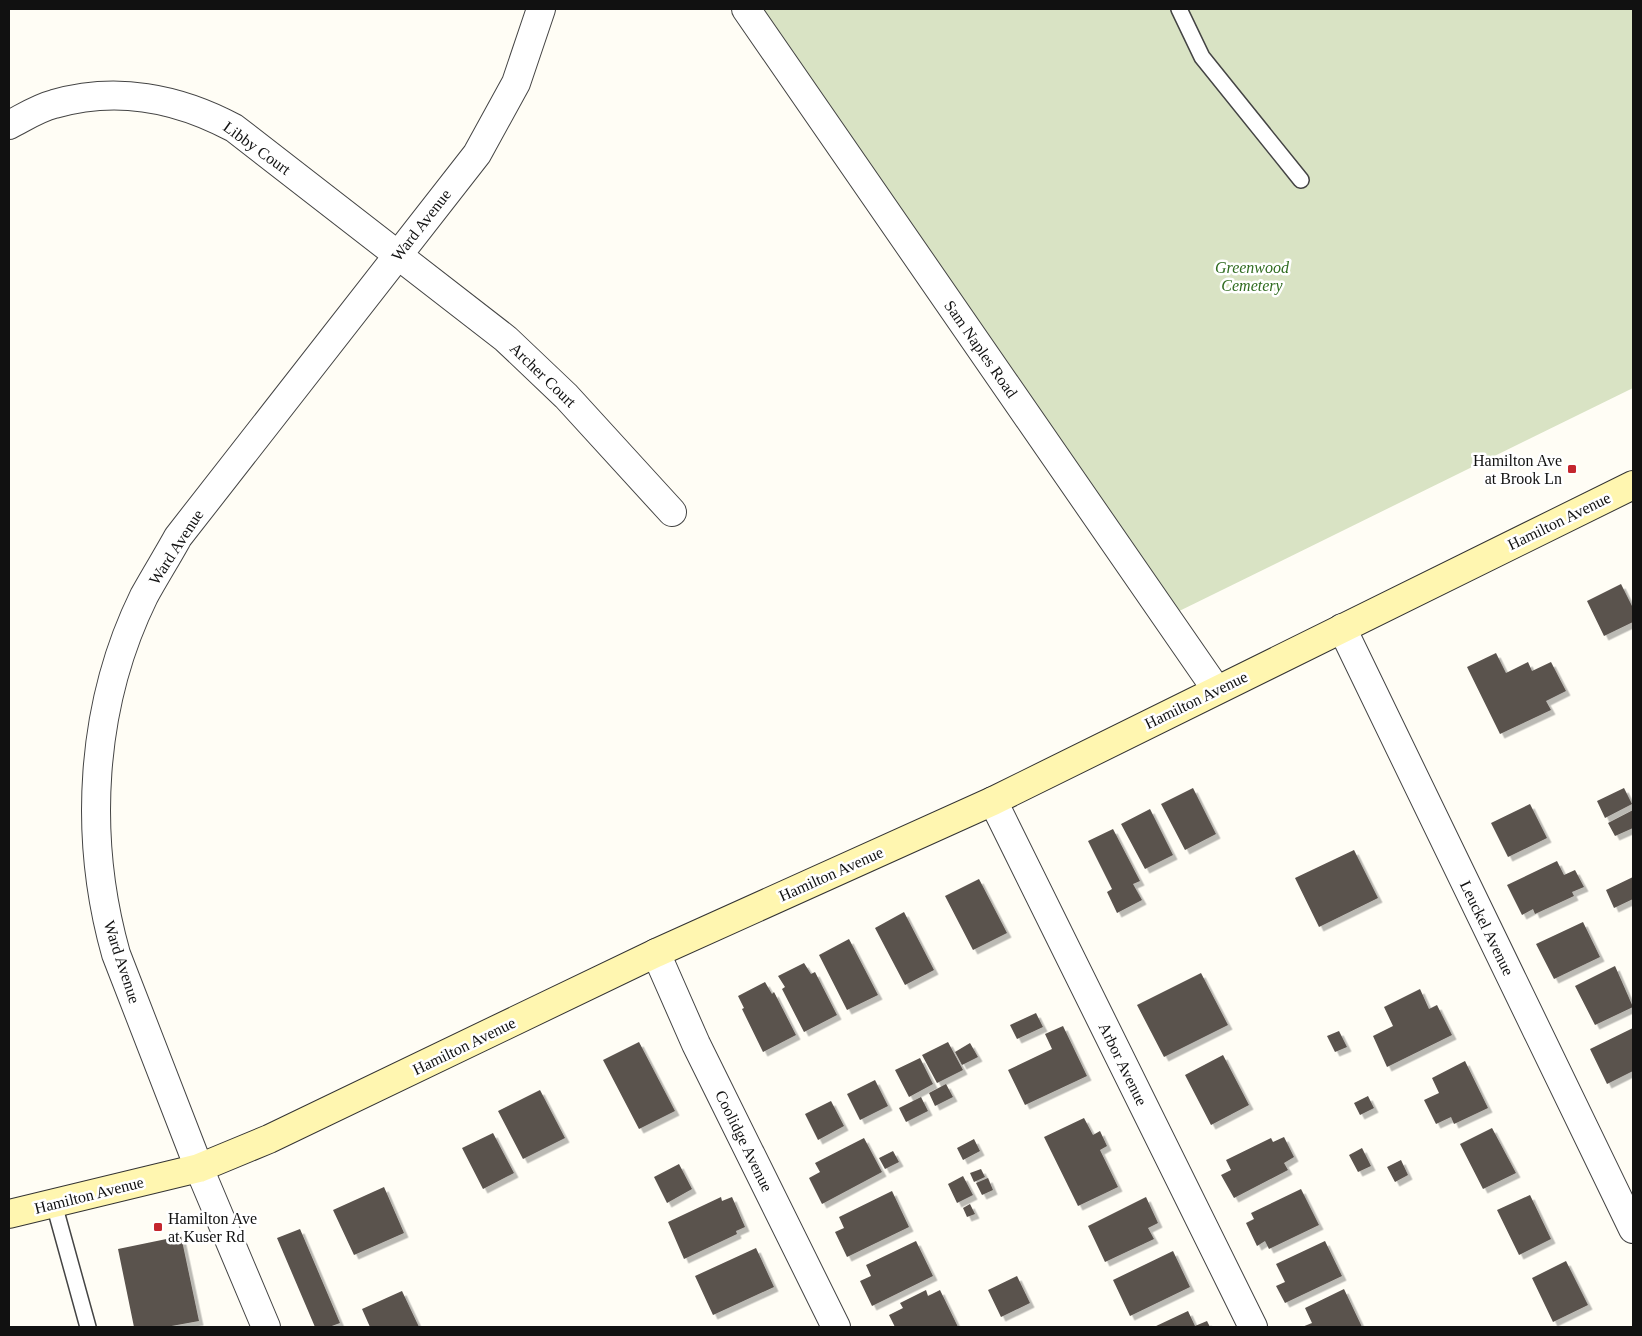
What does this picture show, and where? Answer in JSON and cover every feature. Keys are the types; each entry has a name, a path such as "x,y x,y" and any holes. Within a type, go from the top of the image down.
{"main road":[{"name":"Hamilton Avenue","path":"9,1214 199,1168 269,1140 656,953 993,802 1633,485"}],"street":[{"name":"Ward Avenue","path":"266,1327 199,1168 116,954 110,932 98,864 95,795 102,727 119,661 144,597 178,537 477,154 516,83 541,9"},
{"name":"Sam Naples Road","path":"746,9 1216,690"},
{"name":"Libby Court","path":"9,125 52,104 90,96 129,95 171,101 211,115 234,128 398,256"},
{"name":"Archer Court","path":"398,256 506,339 566,396 672,512"},
{"name":"Leuckel Avenue","path":"1342,628 1633,1229"},
{"name":"Arbor Avenue","path":"993,802 1253,1327"},
{"name":"Coolidge Avenue","path":"656,953 700,1053 836,1327"}],"lane":[{"path":"1178,9 1202,57 1301,180"},
{"path":"54,1204 88,1327"}],"green space":[{"name":"Greenwood Cemetery","path":"734,9 1633,9 1633,388 1165,618"}],"building":[{"path":"1621,584 1633,608 1633,622 1604,636 1587,601"},
{"path":"1496,653 1506,673 1528,662 1532,671 1551,662 1566,691 1546,701 1551,710 1500,734 1467,667"},
{"path":"1193,788 1216,834 1185,850 1161,804"},
{"path":"1624,788 1632,804 1605,818 1597,801"},
{"path":"1530,804 1547,838 1508,857 1491,823"},
{"path":"1150,809 1173,855 1145,869 1121,824"},
{"path":"1633,810 1633,828 1615,836 1608,823"},
{"path":"1113,829 1140,881 1133,884 1142,900 1117,913 1107,892 1112,889 1088,841"},
{"path":"1354,850 1378,898 1319,927 1295,878"},
{"path":"1557,861 1564,875 1575,870 1584,887 1572,892 1574,896 1535,914 1533,909 1522,915 1507,885"},
{"path":"1633,877 1633,899 1614,908 1606,890"},
{"path":"979,879 1007,933 973,950 945,896"},
{"path":"904,912 934,970 905,985 875,928"},
{"path":"1583,922 1600,957 1554,979 1536,944"},
{"path":"849,939 878,995 847,1010 819,955"},
{"path":"804,963 811,974 815,972 837,1015 804,1032 782,989 785,987 778,976"},
{"path":"1615,966 1633,1007 1595,1025 1575,986"},
{"path":"1201,973 1228,1025 1164,1057 1137,1005"},
{"path":"765,982 772,994 774,992 796,1035 763,1052 742,1009 744,1008 738,996"},
{"path":"1420,989 1429,1009 1437,1005 1452,1035 1387,1067 1373,1036 1393,1026 1384,1007"},
{"path":"1036,1013 1043,1027 1017,1039 1010,1025"},
{"path":"1063,1026 1087,1076 1025,1105 1008,1070 1052,1049 1045,1034"},
{"path":"1633,1028 1633,1071 1607,1084 1590,1049"},
{"path":"1339,1031 1347,1047 1335,1052 1327,1036"},
{"path":"639,1042 675,1111 639,1129 603,1060"},
{"path":"948,1042 963,1070 937,1083 922,1055"},
{"path":"970,1043 978,1057 962,1065 955,1052"},
{"path":"1223,1055 1249,1105 1211,1125 1185,1075"},
{"path":"920,1058 933,1084 909,1097 895,1070"},
{"path":"1465,1061 1488,1108 1454,1124 1451,1117 1436,1124 1424,1100 1439,1093 1432,1078"},
{"path":"875,1080 888,1106 860,1120 847,1094"},
{"path":"946,1084 953,1097 935,1106 929,1093"},
{"path":"540,1090 565,1138 523,1159 498,1111"},
{"path":"1368,1096 1374,1108 1360,1115 1354,1103"},
{"path":"921,1097 928,1111 906,1122 899,1108"},
{"path":"831,1101 844,1126 818,1140 805,1114"},
{"path":"1084,1118 1093,1135 1100,1131 1107,1146 1100,1150 1118,1187 1078,1206 1044,1137"},
{"path":"1492,1128 1516,1173 1483,1189 1460,1144"},
{"path":"493,1133 514,1173 483,1189 462,1148"},
{"path":"1284,1137 1294,1157 1284,1163 1288,1170 1234,1198 1221,1175 1231,1170 1226,1160 1271,1138 1273,1142"},
{"path":"864,1138 882,1172 822,1204 809,1178 820,1172 815,1163"},
{"path":"974,1139 980,1151 963,1160 957,1148"},
{"path":"1362,1148 1371,1166 1358,1172 1349,1155"},
{"path":"893,1151 899,1162 885,1169 879,1158"},
{"path":"1401,1160 1408,1175 1395,1182 1387,1167"},
{"path":"679,1164 692,1189 667,1203 654,1177"},
{"path":"981,1169 985,1177 974,1182 970,1173"},
{"path":"963,1176 973,1195 957,1203 948,1184"},
{"path":"988,1178 993,1190 982,1195 976,1183"},
{"path":"384,1187 404,1233 354,1255 333,1210"},
{"path":"1301,1189 1319,1225 1269,1249 1265,1241 1257,1246 1246,1223 1254,1219 1251,1213"},
{"path":"892,1191 909,1227 847,1257 835,1232 844,1228 839,1217"},
{"path":"1530,1195 1551,1239 1519,1255 1497,1210"},
{"path":"721,1197 722,1201 732,1197 745,1227 736,1231 737,1234 684,1259 668,1222"},
{"path":"1146,1197 1158,1223 1148,1228 1154,1239 1105,1262 1088,1226"},
{"path":"970,1204 975,1214 967,1217 963,1208"},
{"path":"300,1229 340,1323 329,1327 315,1327 277,1238"},
{"path":"181,1236 199,1321 166,1327 134,1327 118,1249"},
{"path":"916,1241 933,1276 872,1306 860,1281 871,1276 866,1265"},
{"path":"1325,1241 1342,1276 1285,1303 1276,1286 1285,1282 1276,1264"},
{"path":"756,1248 774,1287 713,1315 695,1276"},
{"path":"1173,1251 1190,1287 1130,1316 1113,1280"},
{"path":"1566,1261 1588,1305 1553,1322 1532,1278"},
{"path":"1017,1276 1030,1303 1001,1317 988,1290"},
{"path":"1344,1289 1362,1327 1302,1327 1312,1323 1305,1308"},
{"path":"926,1290 928,1296 940,1290 958,1327 895,1327 889,1315 903,1308 900,1303"},
{"path":"402,1291 419,1327 370,1327 362,1309"},
{"path":"1188,1311 1195,1326 1207,1321 1210,1327 1154,1327"}],"place":[{"name":"Hamilton Ave at Brook Ln","path":"1572,469"},
{"name":"Hamilton Ave at Kuser Rd","path":"158,1227"}]}
